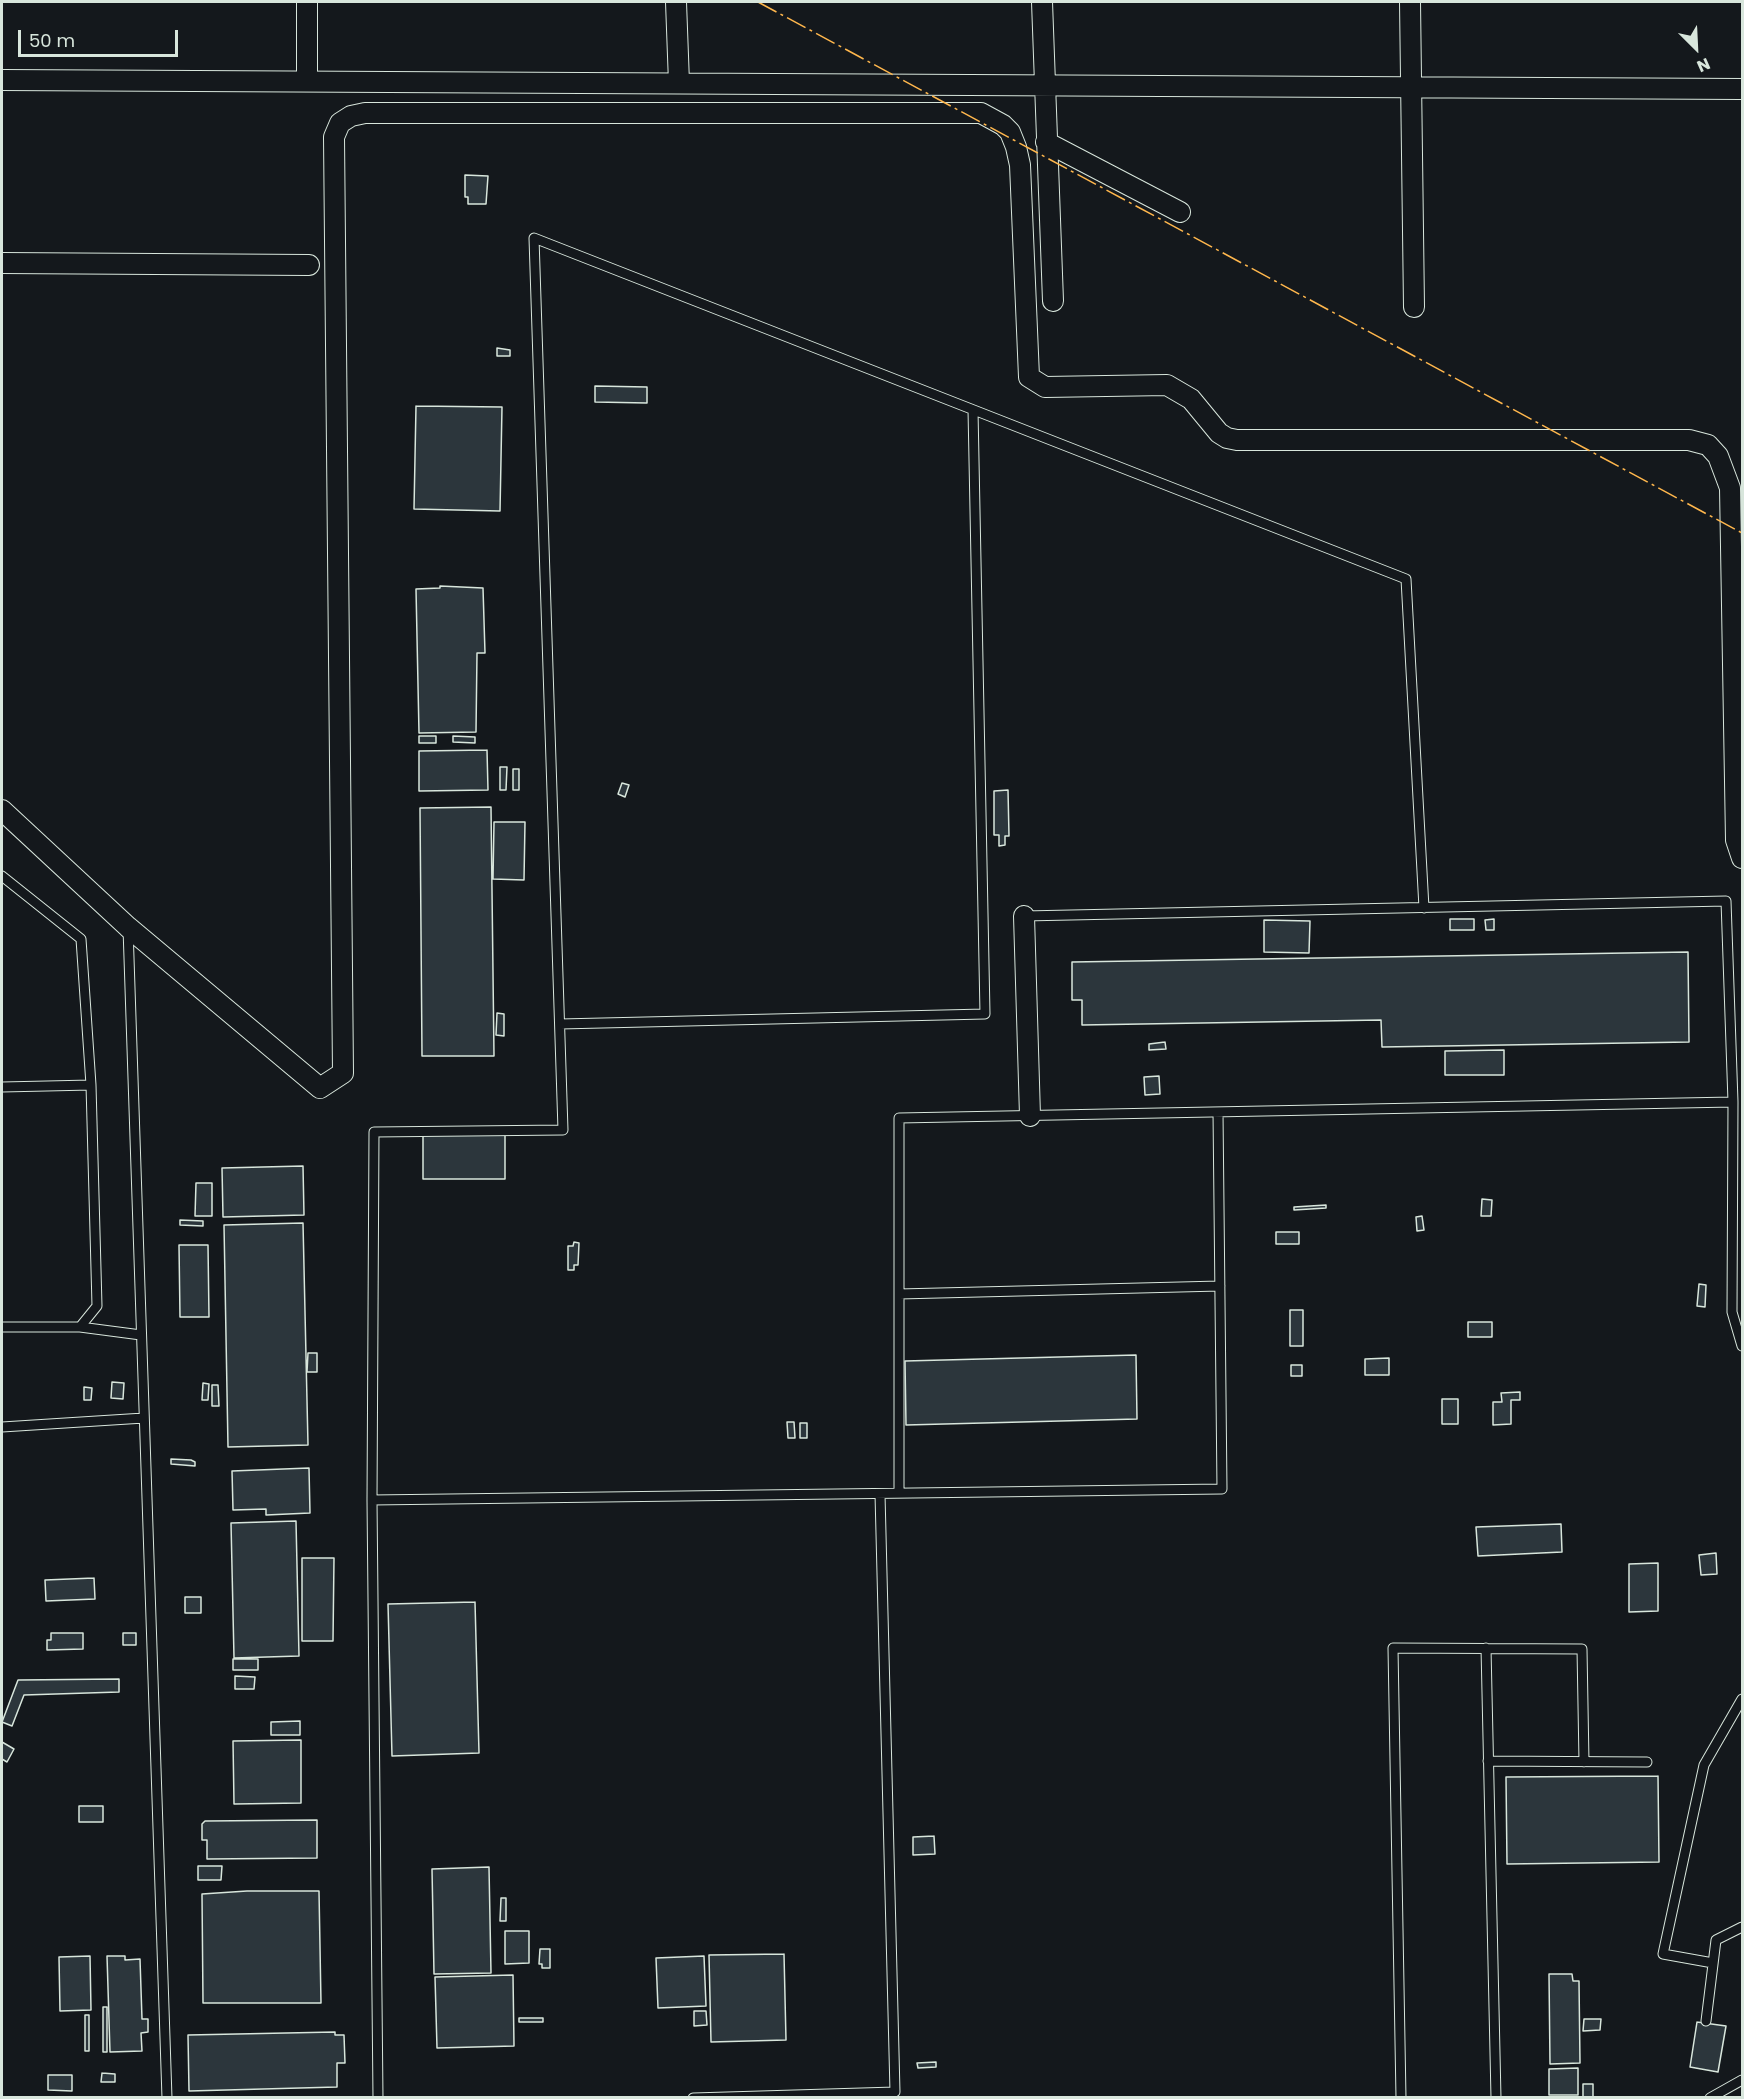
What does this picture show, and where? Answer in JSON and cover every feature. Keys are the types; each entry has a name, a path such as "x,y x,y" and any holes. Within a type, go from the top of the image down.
{"street":[{"path":"307,2 307,81"},
{"path":"676,2 679,83"},
{"path":"1042,2 1053,301"},
{"path":"1410,2 1414,306"},
{"path":"2,80 1743,88"},
{"path":"2,810 128,927 320,1088 343,1073 334,137 340,123 364,113 981,112 1003,125 1010,132 1017,147 1020,165 1029,377 1045,387 1167,385 1191,399 1220,433 1227,438 1237,440 1689,440 1708,446 1718,456 1730,488 1736,840 1743,858"},
{"path":"1046,141 1180,212"},
{"path":"2,263 309,265"},
{"path":"1024,916 1030,1116"}],"lane":[{"path":"378,2097 372,1500 374,1132 563,1130 534,238 1406,579 1424,908"},
{"path":"560,1024 985,1014 973,410"},
{"path":"2,876 81,939 91,1085 97,1306 80,1327"},
{"path":"1024,916 1726,901 1733,1102 1732,1312 1743,1346"},
{"path":"128,927 167,2097"},
{"path":"2,1087 91,1085"},
{"path":"899,1493 899,1118 1733,1102"},
{"path":"372,1500 1222,1489 1218,1112"},
{"path":"899,1294 1220,1286"},
{"path":"2,1327 80,1327 141,1335"},
{"path":"2,1427 144,1418"},
{"path":"693,2097 895,2092 880,1494"},
{"path":"1486,1647 1496,2097"},
{"path":"1401,2097 1393,1648 1582,1649 1584,1762"},
{"path":"1713,1964 1663,1954 1704,1765 1743,1699"},
{"path":"1488,1761 1647,1762"},
{"path":"1706,2021 1716,1940 1743,1927"},
{"path":"1710,2097 1743,2080"}],"building":[{"path":"465,175 488,176 486,204 468,204 468,197 465,197"},
{"path":"497,348 510,350 510,356 497,356"},
{"path":"595,386 647,387 647,403 595,402"},
{"path":"416,406 502,407 500,511 414,509"},
{"path":"440,586 483,588 485,653 477,653 476,732 419,733 416,589 440,588"},
{"path":"419,736 436,736 436,743 419,743"},
{"path":"453,736 475,737 475,743 453,742"},
{"path":"487,750 488,790 419,791 419,751"},
{"path":"500,767 507,767 506,790 500,790"},
{"path":"513,769 519,769 519,790 513,790"},
{"path":"622,783 629,785 625,797 618,794"},
{"path":"1008,790 1009,836 1005,836 1005,845 999,846 999,835 994,835 994,791"},
{"path":"491,807 494,1056 422,1056 420,808"},
{"path":"494,822 525,822 524,880 493,879"},
{"path":"1450,919 1474,919 1474,930 1450,930"},
{"path":"1494,919 1494,930 1486,930 1485,920"},
{"path":"1264,920 1310,921 1309,953 1264,952"},
{"path":"1688,952 1689,1042 1382,1047 1381,1020 1082,1025 1082,1000 1072,1000 1072,962"},
{"path":"497,1013 504,1014 504,1036 496,1035"},
{"path":"1165,1042 1166,1049 1149,1050 1149,1044"},
{"path":"1504,1050 1504,1075 1445,1075 1445,1051"},
{"path":"1159,1076 1160,1094 1145,1095 1144,1077"},
{"path":"505,1133 505,1179 423,1179 423,1134"},
{"path":"303,1166 304,1215 223,1217 222,1168"},
{"path":"196,1183 212,1183 212,1216 195,1216"},
{"path":"1482,1199 1492,1200 1491,1216 1481,1216"},
{"path":"1326,1205 1326,1208 1294,1210 1294,1207"},
{"path":"1422,1216 1424,1230 1417,1231 1416,1217"},
{"path":"180,1220 203,1221 203,1226 180,1225"},
{"path":"303,1223 308,1445 228,1447 224,1225"},
{"path":"1276,1232 1299,1232 1299,1244 1276,1244"},
{"path":"574,1242 579,1243 578,1265 574,1265 574,1270 568,1270 568,1246 573,1246"},
{"path":"179,1245 208,1245 209,1317 180,1317"},
{"path":"1699,1284 1706,1285 1705,1307 1697,1306"},
{"path":"1290,1310 1303,1310 1303,1346 1290,1346"},
{"path":"1468,1322 1492,1322 1492,1337 1468,1337"},
{"path":"308,1353 317,1353 317,1372 307,1372"},
{"path":"1136,1355 1137,1419 906,1425 905,1361"},
{"path":"1389,1358 1389,1375 1365,1375 1365,1359"},
{"path":"1291,1365 1302,1365 1302,1376 1291,1376"},
{"path":"112,1382 124,1383 123,1399 111,1398"},
{"path":"203,1383 209,1384 208,1400 202,1400"},
{"path":"212,1385 218,1385 219,1406 212,1406"},
{"path":"84,1387 92,1388 91,1400 84,1400"},
{"path":"1520,1392 1520,1400 1511,1400 1511,1424 1493,1425 1493,1402 1502,1402 1501,1393"},
{"path":"1442,1399 1458,1399 1458,1424 1442,1424"},
{"path":"787,1422 794,1422 795,1438 788,1438"},
{"path":"800,1423 807,1423 807,1438 800,1438"},
{"path":"171,1459 191,1460 195,1462 195,1466 171,1464"},
{"path":"309,1468 310,1513 266,1515 266,1509 233,1510 232,1471"},
{"path":"296,1521 299,1656 234,1658 231,1523"},
{"path":"1561,1524 1562,1552 1478,1556 1476,1527"},
{"path":"1716,1553 1717,1574 1701,1575 1699,1555"},
{"path":"302,1558 334,1558 333,1641 302,1641"},
{"path":"1658,1563 1658,1611 1629,1612 1629,1564"},
{"path":"94,1578 95,1599 46,1601 45,1580"},
{"path":"185,1597 201,1597 201,1613 185,1613"},
{"path":"475,1602 479,1753 392,1756 388,1604"},
{"path":"51,1633 83,1633 83,1649 47,1650 47,1640 51,1640"},
{"path":"123,1633 136,1633 136,1645 123,1645"},
{"path":"233,1659 258,1659 258,1670 233,1670"},
{"path":"235,1676 255,1677 254,1689 235,1689"},
{"path":"119,1679 119,1692 24,1695 12,1726 2,1722 18,1680"},
{"path":"300,1721 300,1735 271,1735 271,1722"},
{"path":"301,1740 301,1803 234,1804 233,1741"},
{"path":"2,1742 14,1749 7,1762 2,1759"},
{"path":"1658,1776 1659,1862 1507,1864 1506,1777"},
{"path":"79,1806 103,1806 103,1822 79,1822"},
{"path":"317,1820 317,1858 207,1859 207,1840 202,1840 202,1824 205,1821"},
{"path":"934,1836 935,1854 913,1855 913,1837"},
{"path":"198,1866 222,1866 221,1880 198,1880"},
{"path":"489,1867 491,1973 434,1974 432,1869"},
{"path":"247,1891 319,1891 321,2003 203,2003 202,1894"},
{"path":"501,1898 506,1898 506,1921 500,1921"},
{"path":"505,1931 529,1931 529,1963 505,1964"},
{"path":"540,1949 550,1949 550,1968 542,1968 542,1964 539,1964"},
{"path":"784,1954 786,2040 711,2042 709,1955"},
{"path":"90,1956 91,2010 60,2011 59,1957"},
{"path":"107,1956 125,1956 125,1960 140,1959 142,2019 148,2019 148,2032 141,2033 142,2051 110,2052"},
{"path":"704,1956 706,2006 658,2008 656,1958"},
{"path":"1549,1974 1572,1974 1573,1981 1579,1981 1580,2063 1550,2064"},
{"path":"513,1975 514,2046 437,2048 435,1977"},
{"path":"103,2007 107,2007 107,2052 103,2052"},
{"path":"694,2011 706,2011 707,2025 694,2026"},
{"path":"85,2015 89,2015 89,2051 85,2051"},
{"path":"519,2018 543,2018 543,2022 519,2022"},
{"path":"1584,2019 1601,2019 1600,2030 1583,2031"},
{"path":"1697,2022 1726,2026 1718,2072 1690,2067"},
{"path":"335,2032 335,2035 344,2035 345,2063 337,2063 337,2087 189,2091 188,2035"},
{"path":"936,2062 936,2067 918,2068 917,2063"},
{"path":"1578,2068 1578,2095 1549,2095 1549,2069"},
{"path":"102,2073 115,2074 115,2082 101,2082"},
{"path":"48,2075 72,2075 72,2091 48,2090"},
{"path":"1583,2084 1593,2084 1593,2098 1583,2098"}],"power":[{"path":"758,2 1742,533"}]}
